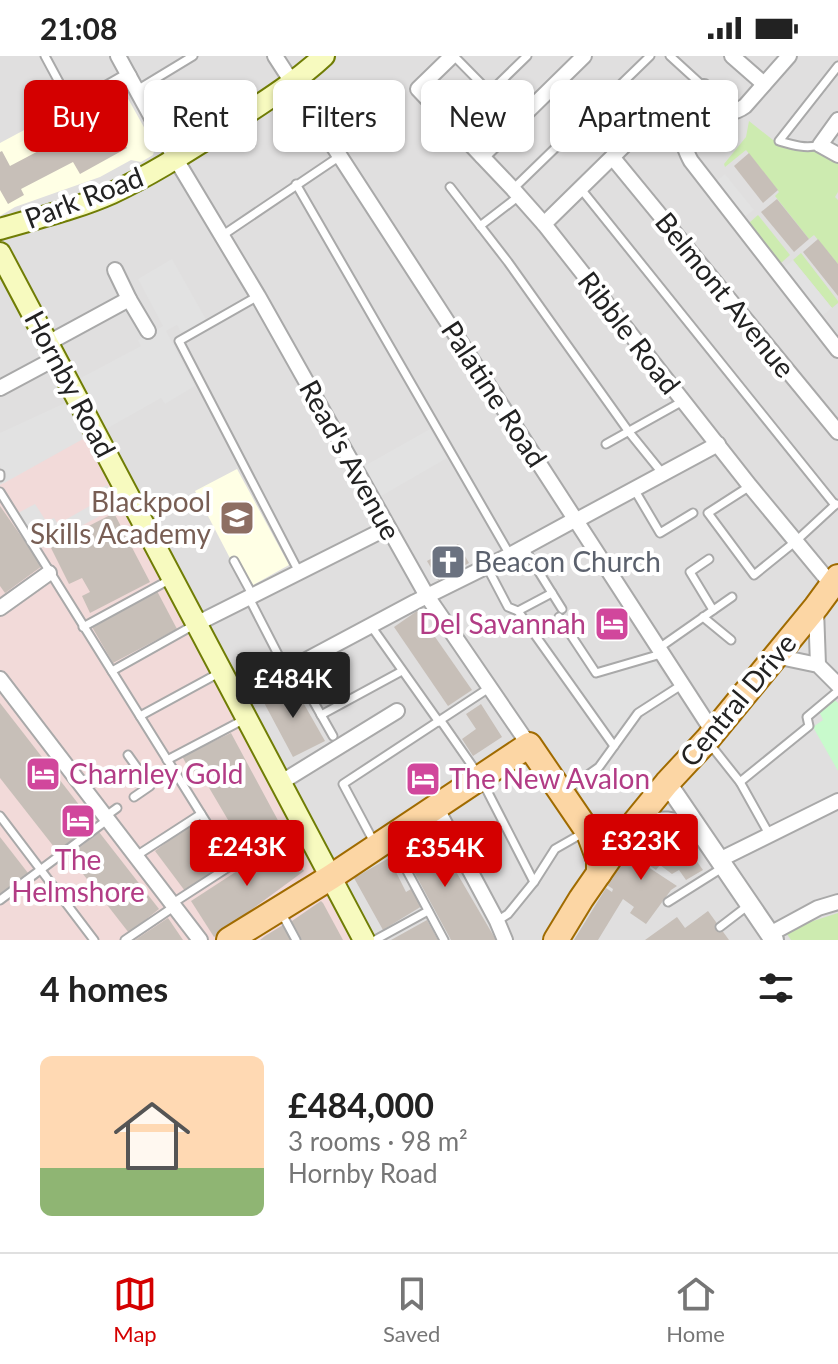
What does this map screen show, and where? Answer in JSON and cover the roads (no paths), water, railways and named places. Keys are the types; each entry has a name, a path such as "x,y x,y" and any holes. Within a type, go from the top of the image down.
{"main road":[{"name":"Park Road","path":"297,80 324,56"},
{"name":"Park Road","path":"0,229 96,199 140,179 273,97"},
{"name":"Hornby Road","path":"0,253 364,940"},
{"name":"Central Drive","path":"556,940 627,832 836,581"},
{"path":"236,938 529,745"},
{"name":"Read's Avenue","path":"529,745 588,832 597,853 599,873"},
{"path":"588,832 601,837 627,832"}],"street":[{"name":"Read's Avenue","path":"118,56 427,596 529,745"},
{"name":"Palatine Road","path":"275,56 290,80"},
{"name":"Ribble Road","path":"453,56 418,89 544,224 750,486 796,541 836,581"},
{"path":"534,105 584,56"},
{"path":"732,56 764,84"},
{"path":"738,111 789,56"},
{"path":"122,80 129,76"},
{"path":"544,224 645,125 666,119 676,126 691,161 838,350"},
{"path":"838,120 822,142 838,155"},
{"name":"Palatine Road","path":"337,152 683,684 710,736"},
{"path":"482,156 486,152"},
{"name":"Belmont Avenue","path":"613,158 838,432"},
{"path":"115,270 148,331"},
{"path":"0,388 129,299"},
{"path":"235,698 718,444"},
{"path":"196,624 387,528"},
{"path":"0,608 49,573"},
{"path":"816,607 818,665"},
{"path":"775,656 818,665 838,685"},
{"path":"0,679 110,814 136,856 200,940"},
{"path":"280,783 397,711"},
{"path":"667,783 750,904 768,938 818,908 838,902"},
{"path":"721,864 769,834 838,801"},
{"path":"436,807 505,940"},
{"path":"627,832 649,823 677,821 702,837"}],"lane":[{"path":"45,56 58,80"},
{"path":"136,90 193,56"},
{"path":"453,56 478,80"},
{"path":"502,80 527,56"},
{"path":"480,226 650,56"},
{"path":"670,56 696,80"},
{"path":"822,142 811,148 779,141 838,66"},
{"path":"223,235 340,156"},
{"path":"296,184 517,552 552,593 560,613 596,673 661,651 732,597"},
{"path":"450,187 663,474"},
{"path":"581,189 837,504 754,575 708,513 750,486"},
{"path":"258,296 179,341 299,572"},
{"path":"606,444 683,401"},
{"path":"634,489 660,533 693,513"},
{"path":"0,492 233,865"},
{"path":"709,559 690,572 713,610"},
{"path":"234,561 290,668 333,736"},
{"path":"487,567 508,607 518,611 614,746"},
{"path":"83,627 172,579"},
{"path":"518,611 552,593"},
{"path":"703,617 731,640"},
{"path":"112,671 196,624"},
{"path":"371,626 480,777 534,882"},
{"path":"140,716 221,671"},
{"path":"321,715 402,671"},
{"path":"562,794 599,767 638,713 683,684"},
{"path":"444,940 343,784 489,688"},
{"path":"740,782 809,726 807,717 838,691"},
{"path":"167,760 246,718"},
{"path":"710,736 769,834"},
{"path":"128,755 150,786 134,797"},
{"path":"0,900 110,814"},
{"path":"136,856 201,814"},
{"path":"0,816 94,940"},
{"path":"125,940 300,820"},
{"path":"497,921 508,914 534,882 555,849 588,832"},
{"path":"668,902 721,864"},
{"path":"720,927 750,904"},
{"path":"279,910 296,940"},
{"path":"375,940 428,911"}],"place":[{"name":"Blackpool Skills Academy","path":"237,518"},
{"name":"Beacon Church","path":"448,562"},
{"name":"Del Savannah","path":"612,624"},
{"name":"Charnley Gold","path":"43,774"},
{"name":"The New Avalon","path":"423,779"},
{"name":"The Helmshore","path":"78,821"}]}
